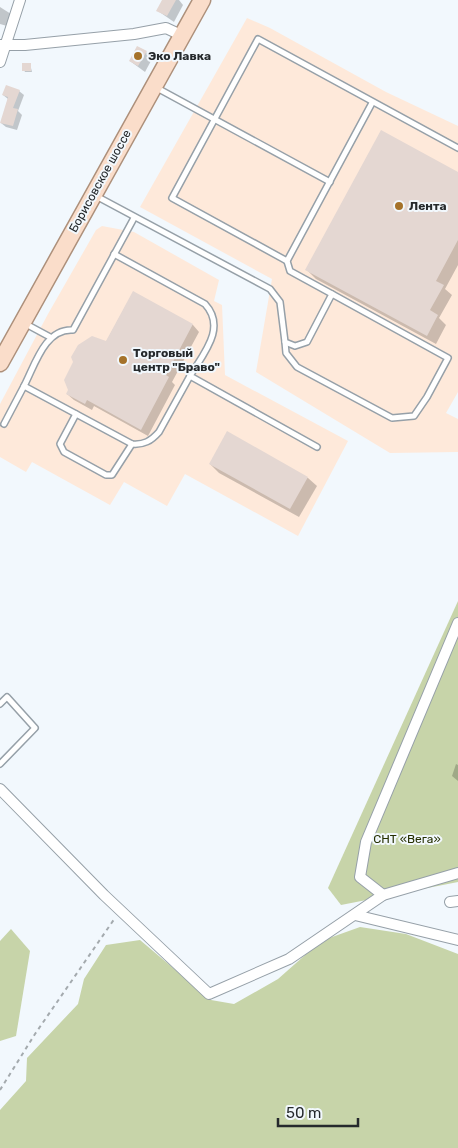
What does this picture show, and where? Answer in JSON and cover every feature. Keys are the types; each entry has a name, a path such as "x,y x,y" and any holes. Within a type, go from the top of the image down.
{"main road":[{"name":"Борисовское шоссе","path":"0,363 202,0"}],"street":[{"path":"0,62 3,45 20,0"},
{"path":"3,45 25,45 134,34 166,28 181,35"},
{"path":"383,894 360,877 366,842 458,624"},
{"path":"0,789 120,910 209,994 289,959 383,894 458,873"},
{"path":"355,915 458,940"}],"lane":[{"path":"93,194 134,218 270,289 280,302 286,353 297,367 392,418 414,416 427,397 448,358 290,270 287,262 172,198 258,40 458,148"},
{"path":"153,86 330,182"},
{"path":"287,262 372,103"},
{"path":"4,424 50,337 61,331 73,330 134,218"},
{"path":"24,386 132,444 145,443 159,432 214,333 215,324 210,309 205,304 114,254"},
{"path":"285,342 295,346 307,342 332,294"},
{"path":"23,322 50,337"},
{"path":"190,376 317,447"},
{"path":"76,414 60,444 62,450 72,457 106,475 112,476 132,444"},
{"path":"0,704 7,697 36,728 0,764"}],"path":[{"path":"0,1090 120,910"}],"shaded area":[{"path":"247,18 270,28 386,92 458,126 458,392 446,413 458,419 458,452 390,453 256,372 272,279 140,207"},
{"path":"102,226 134,232 219,280 214,301 222,305 225,375 348,441 298,536 185,474 167,506 124,482 110,505 32,462 26,472 0,457 0,404 96,230"}],"green space":[{"name":"СНТ «Вега»","path":"458,601 458,882 341,905 328,888"},
{"path":"360,927 406,934 458,954 458,1148 0,1148 0,1110 26,1081 27,1058 78,1004 84,979 106,945 140,940 211,1000 234,1004 278,979 321,941"},
{"path":"11,929 30,951 16,1036 0,1041 0,941"}],"building":[{"path":"162,0 176,0 167,16 156,11"},
{"name":"Эко Лавка","path":"137,46 147,51 138,66 129,61"},
{"path":"22,63 31,63 31,71 22,71"},
{"path":"6,85 20,90 13,108 18,109 13,126 0,123 8,97 2,95"},
{"name":"Лента","path":"381,130 458,172 458,240 436,281 444,285 430,310 438,315 427,336 305,270"},
{"name":"Торговый центр \"Браво\"","path":"133,291 193,324 166,375 169,377 141,430 87,400 85,404 66,394 68,390 64,380 73,362 71,357 78,345 92,336 106,341"},
{"path":"227,431 308,477 290,509 209,464"}],"place":[{"name":"Эко Лавка","path":"138,56"},
{"name":"Лента","path":"399,206"},
{"name":"Торговый центр \"Браво\"","path":"123,360"}]}
